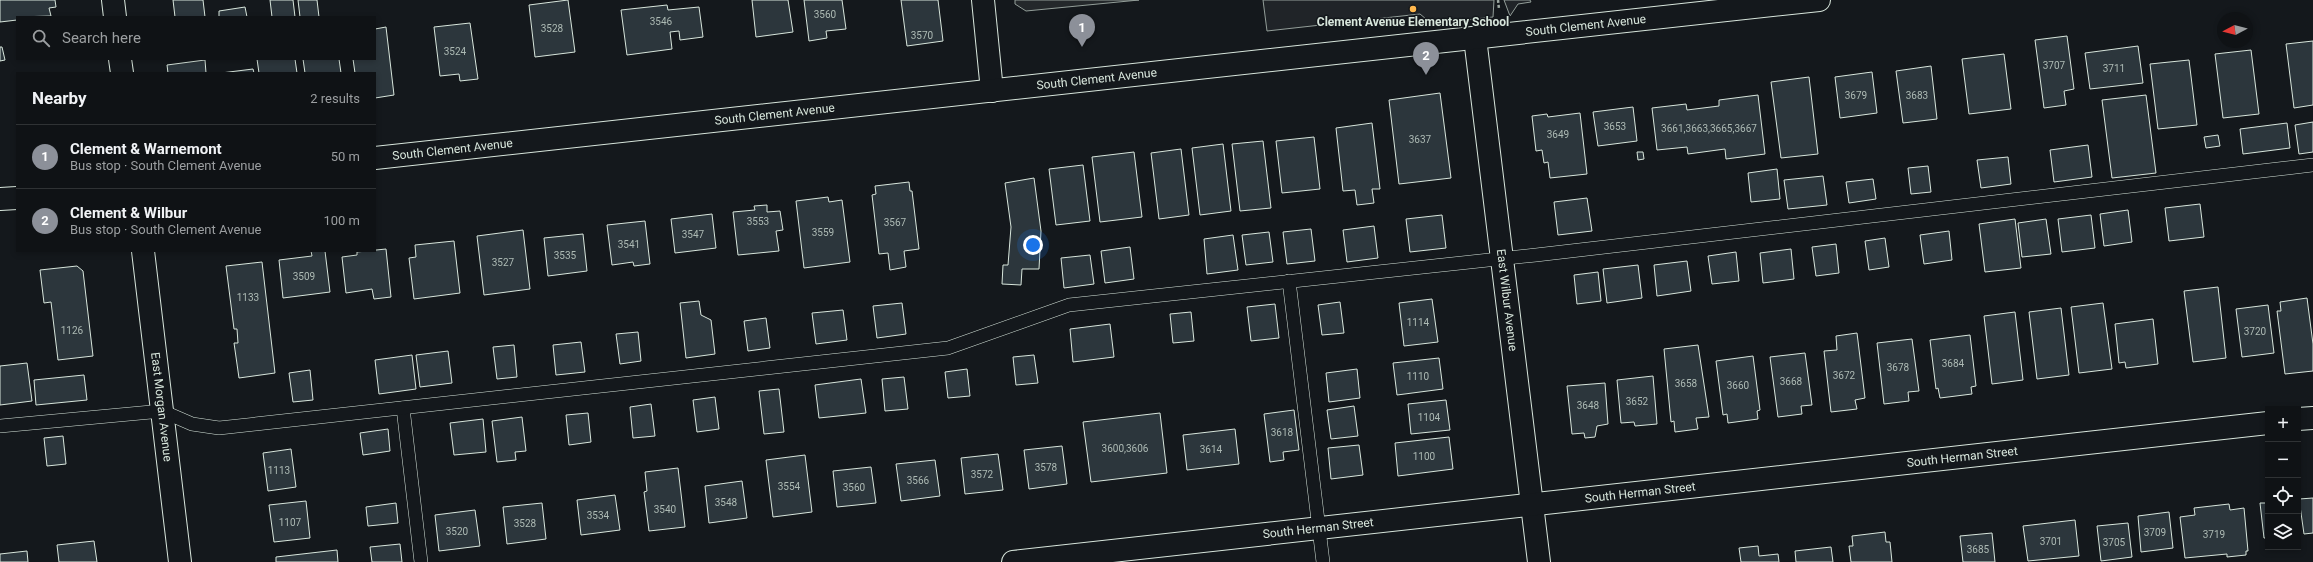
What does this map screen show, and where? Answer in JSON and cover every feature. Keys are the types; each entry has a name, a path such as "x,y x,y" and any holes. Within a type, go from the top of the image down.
{"street":[{"path":"113,0 115,16"},
{"path":"983,0 992,91"},
{"name":"South Clement Avenue","path":"376,158 1819,0"},
{"name":"East Wilbur Avenue","path":"1475,38 1539,562"},
{"path":"120,60 122,72"},
{"path":"0,200 16,198"},
{"name":"East Morgan Avenue","path":"143,252 180,562"},
{"path":"2301,419 2313,418"},
{"name":"South Herman Street","path":"1013,562 2265,423"}],"lane":[{"path":"0,426 162,411 192,424 219,428 948,348 1069,305 1502,259 2313,165"},
{"path":"1289,281 1323,562"},
{"path":"403,408 421,562"}],"shaded area":[{"path":"1015,0 1139,0 1026,11 1015,4"},
{"name":"Clement Avenue Elementary School","path":"1263,0 1494,0 1493,17 1432,24 1420,14 1267,31"},
{"path":"1504,0 1530,0 1531,2 1518,4 1510,16"}],"building":[{"path":"0,0 55,0 56,7 49,8 51,16 16,16 16,20 0,22"},
{"path":"173,0 203,0 205,16 175,16"},
{"path":"270,0 293,0 295,16 272,16"},
{"path":"298,0 317,0 319,16 300,16"},
{"path":"568,0 575,52 535,57 529,5"},
{"path":"752,0 788,0 793,32 756,37"},
{"path":"804,0 842,0 846,29 826,31 827,38 809,41"},
{"path":"901,0 938,0 943,41 907,46"},
{"path":"667,5 668,10 699,7 703,37 680,40 679,31 670,32 672,49 627,55 621,10"},
{"path":"245,7 247,16 219,16 219,11"},
{"path":"470,23 478,79 460,81 459,74 440,76 434,27"},
{"path":"386,27 394,95 376,98 376,72 355,72 353,60 376,60 376,29"},
{"path":"2067,36 2074,89 2064,91 2066,105 2044,108 2035,40"},
{"path":"2313,41 2313,105 2294,108 2286,44"},
{"path":"2138,46 2143,83 2090,89 2085,53"},
{"path":"0,47 2,47 5,60 0,61"},
{"path":"2251,50 2259,114 2223,118 2215,54"},
{"path":"2004,54 2011,109 1969,114 1962,59"},
{"path":"205,60 206,72 168,72 167,65"},
{"path":"257,60 295,60 297,72 259,72"},
{"path":"303,60 339,60 341,72 305,72"},
{"path":"2189,60 2197,125 2158,129 2150,64"},
{"path":"1931,66 1937,119 1903,123 1896,71"},
{"path":"253,69 254,72 229,72"},
{"path":"1872,72 1877,113 1840,118 1835,77"},
{"path":"1809,77 1818,154 1781,158 1771,82"},
{"path":"1440,93 1451,178 1399,184 1389,100"},
{"path":"1758,95 1765,154 1726,159 1725,149 1688,154 1687,147 1657,150 1652,108 1686,104 1687,110 1719,106 1719,100"},
{"path":"2146,95 2156,173 2112,178 2102,100"},
{"path":"1633,107 1637,141 1598,146 1593,112"},
{"path":"1580,113 1587,174 1550,178 1548,162 1544,163 1542,150 1536,151 1532,116 1547,114 1548,117"},
{"path":"2313,122 2313,152 2299,154 2295,125"},
{"path":"1372,123 1380,189 1372,189 1374,203 1357,205 1355,190 1343,191 1336,128"},
{"path":"2287,123 2290,148 2243,154 2240,129"},
{"path":"2218,135 2220,146 2206,148 2204,137"},
{"path":"1314,137 1320,189 1282,193 1276,141"},
{"path":"1263,141 1271,208 1240,211 1232,144"},
{"path":"1223,144 1231,211 1200,215 1192,148"},
{"path":"2088,145 2092,177 2054,182 2050,150"},
{"path":"1181,149 1189,215 1159,219 1151,153"},
{"path":"1134,152 1142,217 1100,222 1092,157"},
{"path":"1637,152 1643,152 1644,159 1638,160"},
{"path":"2008,157 2011,184 1981,188 1977,160"},
{"path":"1083,165 1090,221 1056,225 1049,169"},
{"path":"1928,166 1931,192 1911,194 1908,168"},
{"path":"1777,169 1780,199 1751,202 1748,173"},
{"path":"1823,176 1827,205 1788,209 1784,180"},
{"path":"1034,178 1041,231 1039,269 1022,269 1021,285 1002,284 1003,265 1008,265 1011,227 1005,183"},
{"path":"1873,179 1876,199 1849,203 1846,182"},
{"path":"909,182 910,191 912,191 919,249 904,251 906,267 890,270 888,253 879,254 872,195 876,194 875,186"},
{"path":"828,197 829,202 842,200 850,262 804,268 796,201"},
{"path":"1587,198 1592,231 1558,235 1554,202"},
{"path":"2200,204 2204,237 2169,241 2165,208"},
{"path":"767,205 767,212 780,211 783,230 776,231 779,251 738,255 733,212 755,210 754,206"},
{"path":"2128,210 2132,242 2104,246 2100,214"},
{"path":"712,214 716,248 675,253 671,219"},
{"path":"1442,215 1446,248 1410,252 1406,219"},
{"path":"2091,215 2095,248 2062,252 2058,219"},
{"path":"2015,219 2021,268 1985,272 1979,224"},
{"path":"2046,219 2051,254 2022,257 2018,223"},
{"path":"645,221 650,264 634,266 633,262 612,265 607,225"},
{"path":"1374,226 1378,258 1347,262 1343,230"},
{"path":"1311,229 1315,261 1287,264 1283,232"},
{"path":"523,230 530,289 484,295 477,236"},
{"path":"1949,231 1952,260 1924,264 1920,235"},
{"path":"1269,232 1273,262 1246,265 1242,235"},
{"path":"583,234 587,271 548,276 544,238"},
{"path":"1233,235 1238,270 1207,274 1204,239"},
{"path":"1885,238 1889,267 1869,270 1865,241"},
{"path":"454,241 460,293 414,299 409,258 416,257 415,245"},
{"path":"1836,244 1839,273 1816,276 1812,247"},
{"path":"1130,247 1134,279 1105,283 1101,251"},
{"path":"386,249 391,297 374,299 372,289 346,293 342,257 357,255 357,252 376,252 376,250"},
{"path":"1791,249 1794,279 1763,283 1760,253"},
{"path":"311,252 325,252 330,292 283,298 279,260 312,256"},
{"path":"1736,252 1739,281 1712,284 1708,256"},
{"path":"1090,255 1094,284 1064,288 1061,258"},
{"path":"1687,261 1691,291 1657,296 1654,265"},
{"path":"262,262 275,373 239,378 234,343 238,343 237,329 234,329 226,266"},
{"path":"1638,265 1642,298 1607,303 1603,269"},
{"path":"77,266 83,271 93,356 58,360 51,302 44,303 40,270"},
{"path":"1598,272 1601,301 1577,304 1574,275"},
{"path":"2218,287 2226,358 2193,362 2184,291"},
{"path":"2307,298 2313,344 2313,371 2285,374 2277,311 2281,311 2280,302"},
{"path":"1432,299 1438,342 1404,346 1399,303"},
{"path":"699,301 701,315 711,320 715,354 686,358 680,303"},
{"path":"1340,302 1344,333 1322,335 1318,305"},
{"path":"902,303 906,334 877,338 873,306"},
{"path":"2103,303 2112,369 2079,373 2071,307"},
{"path":"1275,304 1279,338 1251,341 1247,307"},
{"path":"2268,305 2274,353 2242,357 2236,309"},
{"path":"2061,308 2069,375 2037,379 2029,312"},
{"path":"843,310 847,340 816,344 812,313"},
{"path":"1191,312 1194,341 1173,343 1170,314"},
{"path":"2015,312 2023,380 1992,384 1984,316"},
{"path":"766,318 770,348 748,351 744,321"},
{"path":"2153,319 2158,364 2126,368 2125,362 2119,363 2115,324"},
{"path":"1110,324 1114,357 1073,362 1070,329"},
{"path":"638,332 641,361 620,364 616,334"},
{"path":"1857,333 1865,398 1855,400 1857,409 1831,412 1824,351 1837,350 1836,336"},
{"path":"1970,335 1976,386 1971,387 1972,394 1940,398 1938,388 1936,389 1930,340"},
{"path":"1912,339 1919,391 1908,392 1909,401 1884,404 1877,343"},
{"path":"581,342 585,372 556,375 553,345"},
{"path":"514,345 517,377 497,379 493,347"},
{"path":"1698,345 1709,417 1696,418 1698,429 1675,432 1674,421 1671,422 1664,349"},
{"path":"448,351 452,383 420,387 416,355"},
{"path":"1805,353 1812,405 1801,406 1802,414 1778,417 1770,357"},
{"path":"412,355 416,389 379,394 375,360"},
{"path":"1034,355 1038,383 1016,385 1013,357"},
{"path":"1753,356 1760,410 1757,411 1758,419 1728,423 1727,414 1723,415 1716,361"},
{"path":"1439,358 1443,389 1397,395 1393,363"},
{"path":"27,363 32,401 0,405 0,366"},
{"path":"967,369 970,396 948,398 945,372"},
{"path":"1357,369 1360,398 1329,402 1326,373"},
{"path":"310,370 313,400 293,402 289,373"},
{"path":"84,375 87,400 36,405 34,380"},
{"path":"1653,376 1657,424 1635,426 1634,422 1621,423 1617,380"},
{"path":"904,377 908,409 885,411 882,379"},
{"path":"861,379 866,413 819,418 815,385"},
{"path":"1605,383 1608,424 1597,426 1595,437 1585,438 1584,433 1572,434 1567,386"},
{"path":"779,389 784,432 764,434 759,391"},
{"path":"715,397 719,429 697,432 693,400"},
{"path":"1446,400 1450,430 1411,434 1408,404"},
{"path":"651,404 655,436 633,438 630,407"},
{"path":"1354,406 1358,436 1331,439 1327,410"},
{"path":"1294,410 1299,450 1283,452 1284,460 1270,462 1264,414"},
{"path":"588,413 591,442 569,445 566,415"},
{"path":"1160,413 1167,473 1091,482 1083,422"},
{"path":"522,417 526,451 515,452 516,460 497,462 492,421"},
{"path":"483,419 486,452 454,455 450,423"},
{"path":"388,429 390,451 363,455 360,433"},
{"path":"1235,429 1239,464 1187,470 1183,435"},
{"path":"63,436 66,464 47,466 44,438"},
{"path":"1449,437 1453,469 1398,476 1395,443"},
{"path":"1359,445 1363,475 1331,479 1328,448"},
{"path":"1062,446 1067,484 1029,489 1024,450"},
{"path":"291,449 296,487 268,491 263,453"},
{"path":"998,454 1003,490 965,494 961,458"},
{"path":"805,455 812,512 773,517 766,460"},
{"path":"935,460 940,496 901,501 896,464"},
{"path":"871,467 876,503 837,507 833,471"},
{"path":"678,468 685,527 649,531 644,492 647,491 645,472"},
{"path":"742,481 747,518 709,523 705,486"},
{"path":"615,495 620,530 581,535 577,500"},
{"path":"2313,498 2313,533 2304,534 2301,513 2301,499"},
{"path":"306,501 310,538 274,542 269,505"},
{"path":"396,503 398,523 368,526 366,507"},
{"path":"542,503 546,539 507,544 503,507"},
{"path":"2260,503 2265,503 2264,538"},
{"path":"2229,504 2230,510 2244,508 2248,551 2246,551 2246,555 2227,557 2227,554 2185,558 2180,517 2195,515 2194,508"},
{"path":"475,510 480,546 439,551 435,515"},
{"path":"2169,512 2173,548 2141,552 2138,516"},
{"path":"2075,520 2079,556 2028,561 2023,526"},
{"path":"2128,523 2132,557 2101,561 2097,526"},
{"path":"1885,532 1886,542 1890,542 1892,562 1851,562 1849,546 1853,546 1852,536"},
{"path":"1992,533 1995,562 1963,562 1960,536"},
{"path":"94,541 97,562 59,562 57,545"},
{"path":"400,544 402,562 372,562 370,547"},
{"path":"1758,546 1759,556 1778,554 1779,562 1741,562 1739,548"},
{"path":"1831,547 1833,562 1796,562 1795,551"},
{"path":"337,550 338,562 276,562 276,557"},
{"path":"27,551 28,562 0,562 0,554"}],"place":[{"name":"Clement Avenue Elementary School","path":"1413,9"},
{"name":"Clement & Warnemont","path":"1082,47"},
{"name":"Clement & Wilbur","path":"1426,75"}]}
